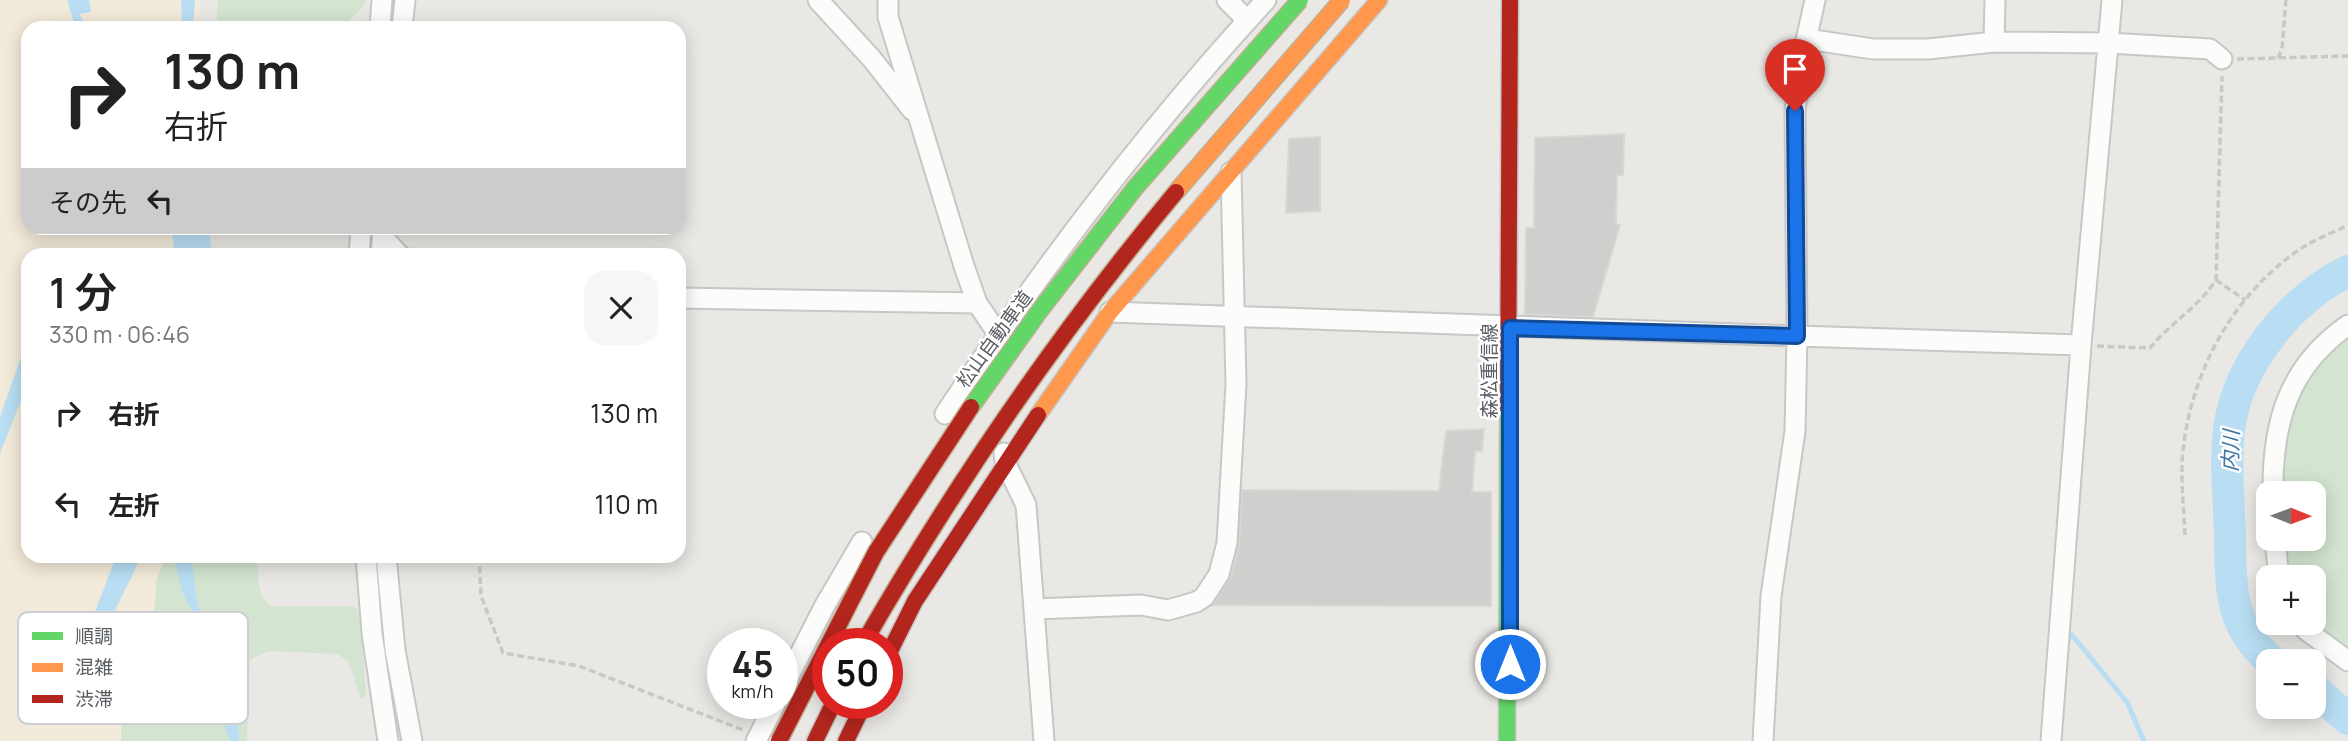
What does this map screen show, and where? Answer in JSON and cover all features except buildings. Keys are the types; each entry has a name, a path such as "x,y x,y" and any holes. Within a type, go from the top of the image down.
{"main road":[{"name":"松山自動車道","path":"779,741 876,552 953,433 1038,313 1135,188 1300,0"},
{"path":"872,628 904,570 972,462 1064,331 1160,208 1342,0"},
{"path":"902,628 915,601 1004,462 1111,312 1379,0"},
{"name":"森松重信線","path":"1507,741 1510,0"},
{"path":"815,741 826,719"},
{"path":"846,741 857,719"}],"street":[{"path":"380,21 382,0"},
{"path":"403,21 405,0"},
{"path":"818,0 872,59 916,116"},
{"path":"888,0 888,17 909,78 916,116 977,303 998,334 1004,462 1026,505 1044,741"},
{"path":"1227,0 1247,20"},
{"path":"798,658 825,605 877,517 998,334 1187,86 1266,0"},
{"path":"1763,741 1770,605 1795,431 1795,111 1815,0"},
{"path":"1994,42 1995,0"},
{"path":"2051,741 2081,345 2112,0"},
{"path":"1807,39 1874,49 1928,49 1994,42 2109,43 2210,49 2222,59"},
{"path":"1034,609 1141,605 1168,610 1204,597 1219,574 1227,543 1236,384 1231,172"},
{"path":"686,298 977,303"},
{"path":"1111,312 1510,328 2081,345"},
{"path":"2273,481 2272,452 2283,407 2303,369 2330,338 2348,325"},
{"path":"367,563 388,741"},
{"path":"387,563 395,650 412,741"},
{"path":"2316,635 2348,661"},
{"path":"757,738 767,719"}],"path":[{"path":"2278,58 2282,49 2286,0"},
{"path":"2081,345 2150,348 2165,330 2202,299 2216,280 2222,59 2348,56"},
{"path":"2185,535 2183,451 2194,390 2219,337 2254,287 2301,248 2348,225"},
{"path":"2216,280 2245,300"},
{"path":"479,563 481,596 503,653 579,666 757,738"}],"green space":[{"path":"218,0 367,0 348,21 216,21"},
{"path":"2348,334 2348,653 2325,635 2326,565 2283,565 2282,551 2326,551 2326,481 2279,481 2283,439 2293,399 2299,386 2321,358"},
{"path":"163,563 258,563 260,590 271,606 354,606 360,614 366,695 361,699 349,663 338,654 268,651 250,660 248,714 248,612 154,612 156,582"},
{"path":"121,724 248,724 247,741 121,741"}],"sand":[{"path":"0,0 200,0 198,21 21,21 21,235 200,235 203,248 21,248 21,563 163,563 156,582 154,612 18,612 18,724 121,724 121,741 0,741"}],"water":[{"path":"67,0 89,0 91,12 79,14 84,21 74,21"},
{"path":"181,0 195,0 194,21 182,21"},
{"path":"172,235 210,235 211,248 174,248"},
{"path":"21,357 21,400 0,453 0,417"},
{"path":"114,563 138,563 114,612 95,612"},
{"path":"175,563 193,563 200,612 192,612 182,591"},
{"path":"224,724 238,724 239,741 230,741"}],"waterway":[{"name":"内川","path":"2259,649 2240,621 2232,590 2227,456 2234,404 2255,358 2287,316 2327,283 2348,271"},
{"path":"2067,640 2072,635 2127,702 2144,741"},
{"name":"内川","path":"2326,700 2348,719"}],"traffic: fast":[{"path":"971,407 1038,313 1135,188 1300,0"},
{"path":"1507,741 1508,408"}],"traffic: slow":[{"path":"1176,192 1342,0"},
{"path":"1038,415 1110,312 1379,0"}],"traffic: jam":[{"path":"1508,408 1510,0"},
{"path":"872,628 971,468 1049,355 1176,192"},
{"path":"779,741 876,552 971,407"},
{"path":"902,628 915,601 1038,415"},
{"path":"815,741 826,719"},
{"path":"846,741 857,719"}],"route":[{"path":"1510,664 1510,328 1797,336 1795,111"}]}
